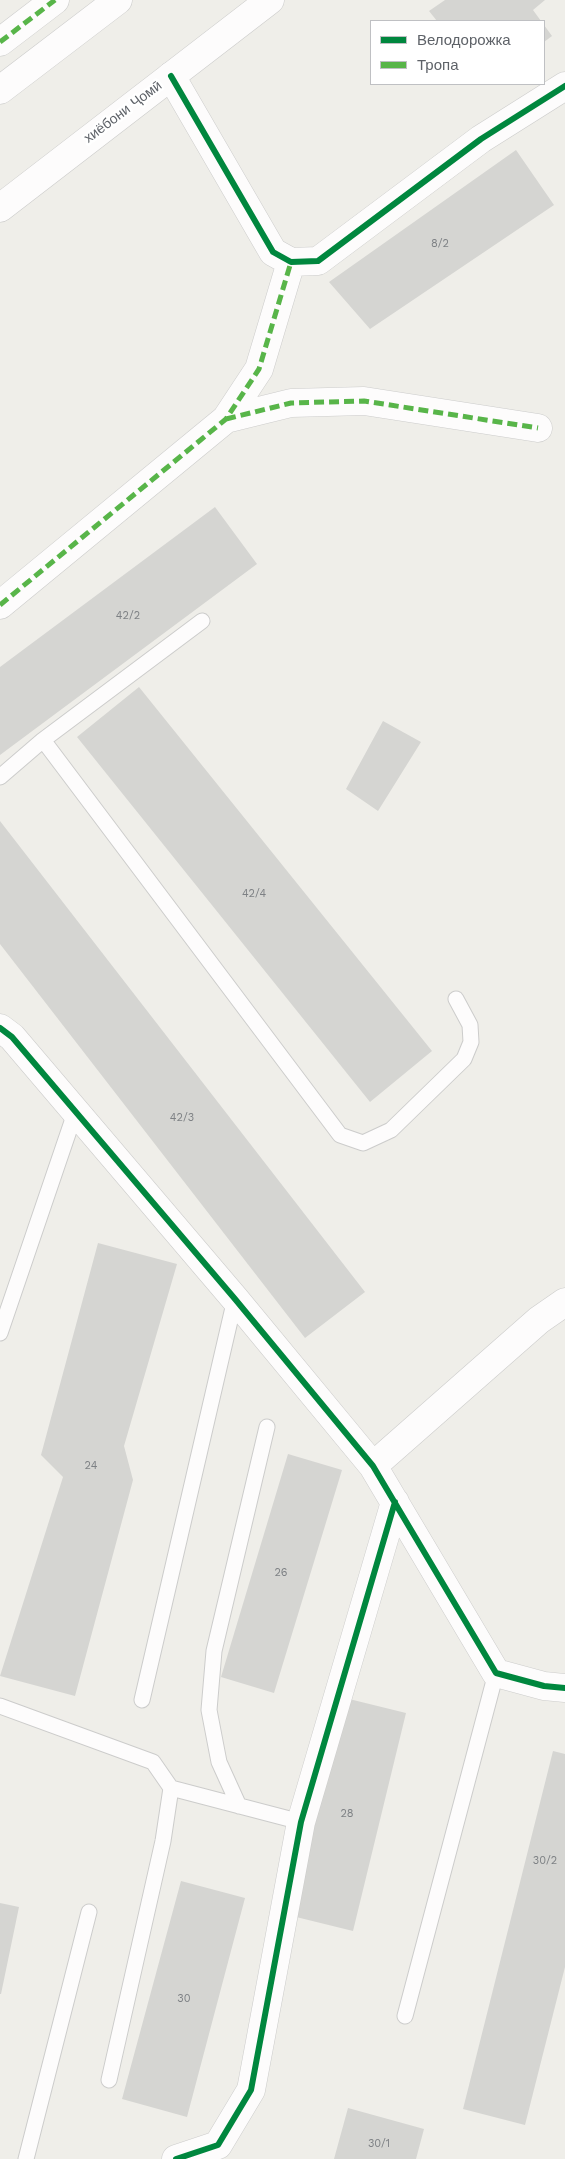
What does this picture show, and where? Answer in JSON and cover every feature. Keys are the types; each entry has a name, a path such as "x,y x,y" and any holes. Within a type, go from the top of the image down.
{"street":[{"path":"0,42 55,0"},
{"path":"0,90 118,0"},
{"name":"хиёбони Ҷомӣ","path":"0,208 270,0"},
{"path":"171,76 273,252 291,262 318,261 481,139 565,86"},
{"path":"0,604 226,419 259,368 291,262"},
{"path":"226,419 291,403 364,401 538,428"},
{"path":"0,1028 12,1037 235,1299 373,1466 496,1673 544,1686 565,1688"},
{"path":"373,1466 539,1320 565,1302"},
{"path":"176,2159 218,2145 251,2090 301,1822 395,1502"}],"lane":[{"path":"0,777 44,740 202,621"},
{"path":"44,740 340,1135 363,1143 391,1130 464,1059 470,1042 470,1025 456,1000"},
{"path":"0,1333 75,1113"},
{"path":"142,1700 235,1299"},
{"path":"239,1806 219,1762 209,1710 214,1651 267,1426"},
{"path":"405,2016 496,1673"},
{"path":"0,1706 153,1762 172,1788 301,1822"},
{"path":"109,2080 163,1841 172,1788"},
{"path":"26,2159 88,1912"}],"building":[{"path":"445,0 545,0 533,10 540,20 436,20 429,11"},
{"path":"545,26 552,36 545,41"},
{"path":"516,150 554,205 370,329 329,282"},
{"path":"215,507 257,564 0,755 0,667"},
{"path":"139,687 432,1051 370,1102 77,737"},
{"path":"383,721 421,742 378,811 346,789"},
{"path":"0,821 365,1292 305,1338 0,944"},
{"path":"98,1243 177,1264 124,1446 133,1480 75,1696 0,1676 63,1477 41,1455"},
{"path":"288,1454 342,1470 274,1693 221,1677"},
{"path":"341,1697 406,1713 353,1931 288,1915"},
{"path":"553,1751 565,1754 565,1967 525,2125 463,2109"},
{"path":"181,1881 245,1898 187,2117 122,2099"},
{"path":"0,1903 19,1907 1,1994 0,1994"},
{"path":"348,2108 424,2129 416,2159 334,2159"}],"marked path":[{"path":"0,42 55,0"},
{"path":"0,605 226,419 259,369 291,262"},
{"path":"226,419 291,403 364,401 538,428"}],"cycle path":[{"path":"171,76 273,252 291,262 318,261 481,139 565,86"},
{"path":"0,1028 12,1037 235,1299 373,1466 496,1673 544,1686 565,1688"},
{"path":"176,2159 218,2145 251,2090 301,1822 395,1502"}]}
